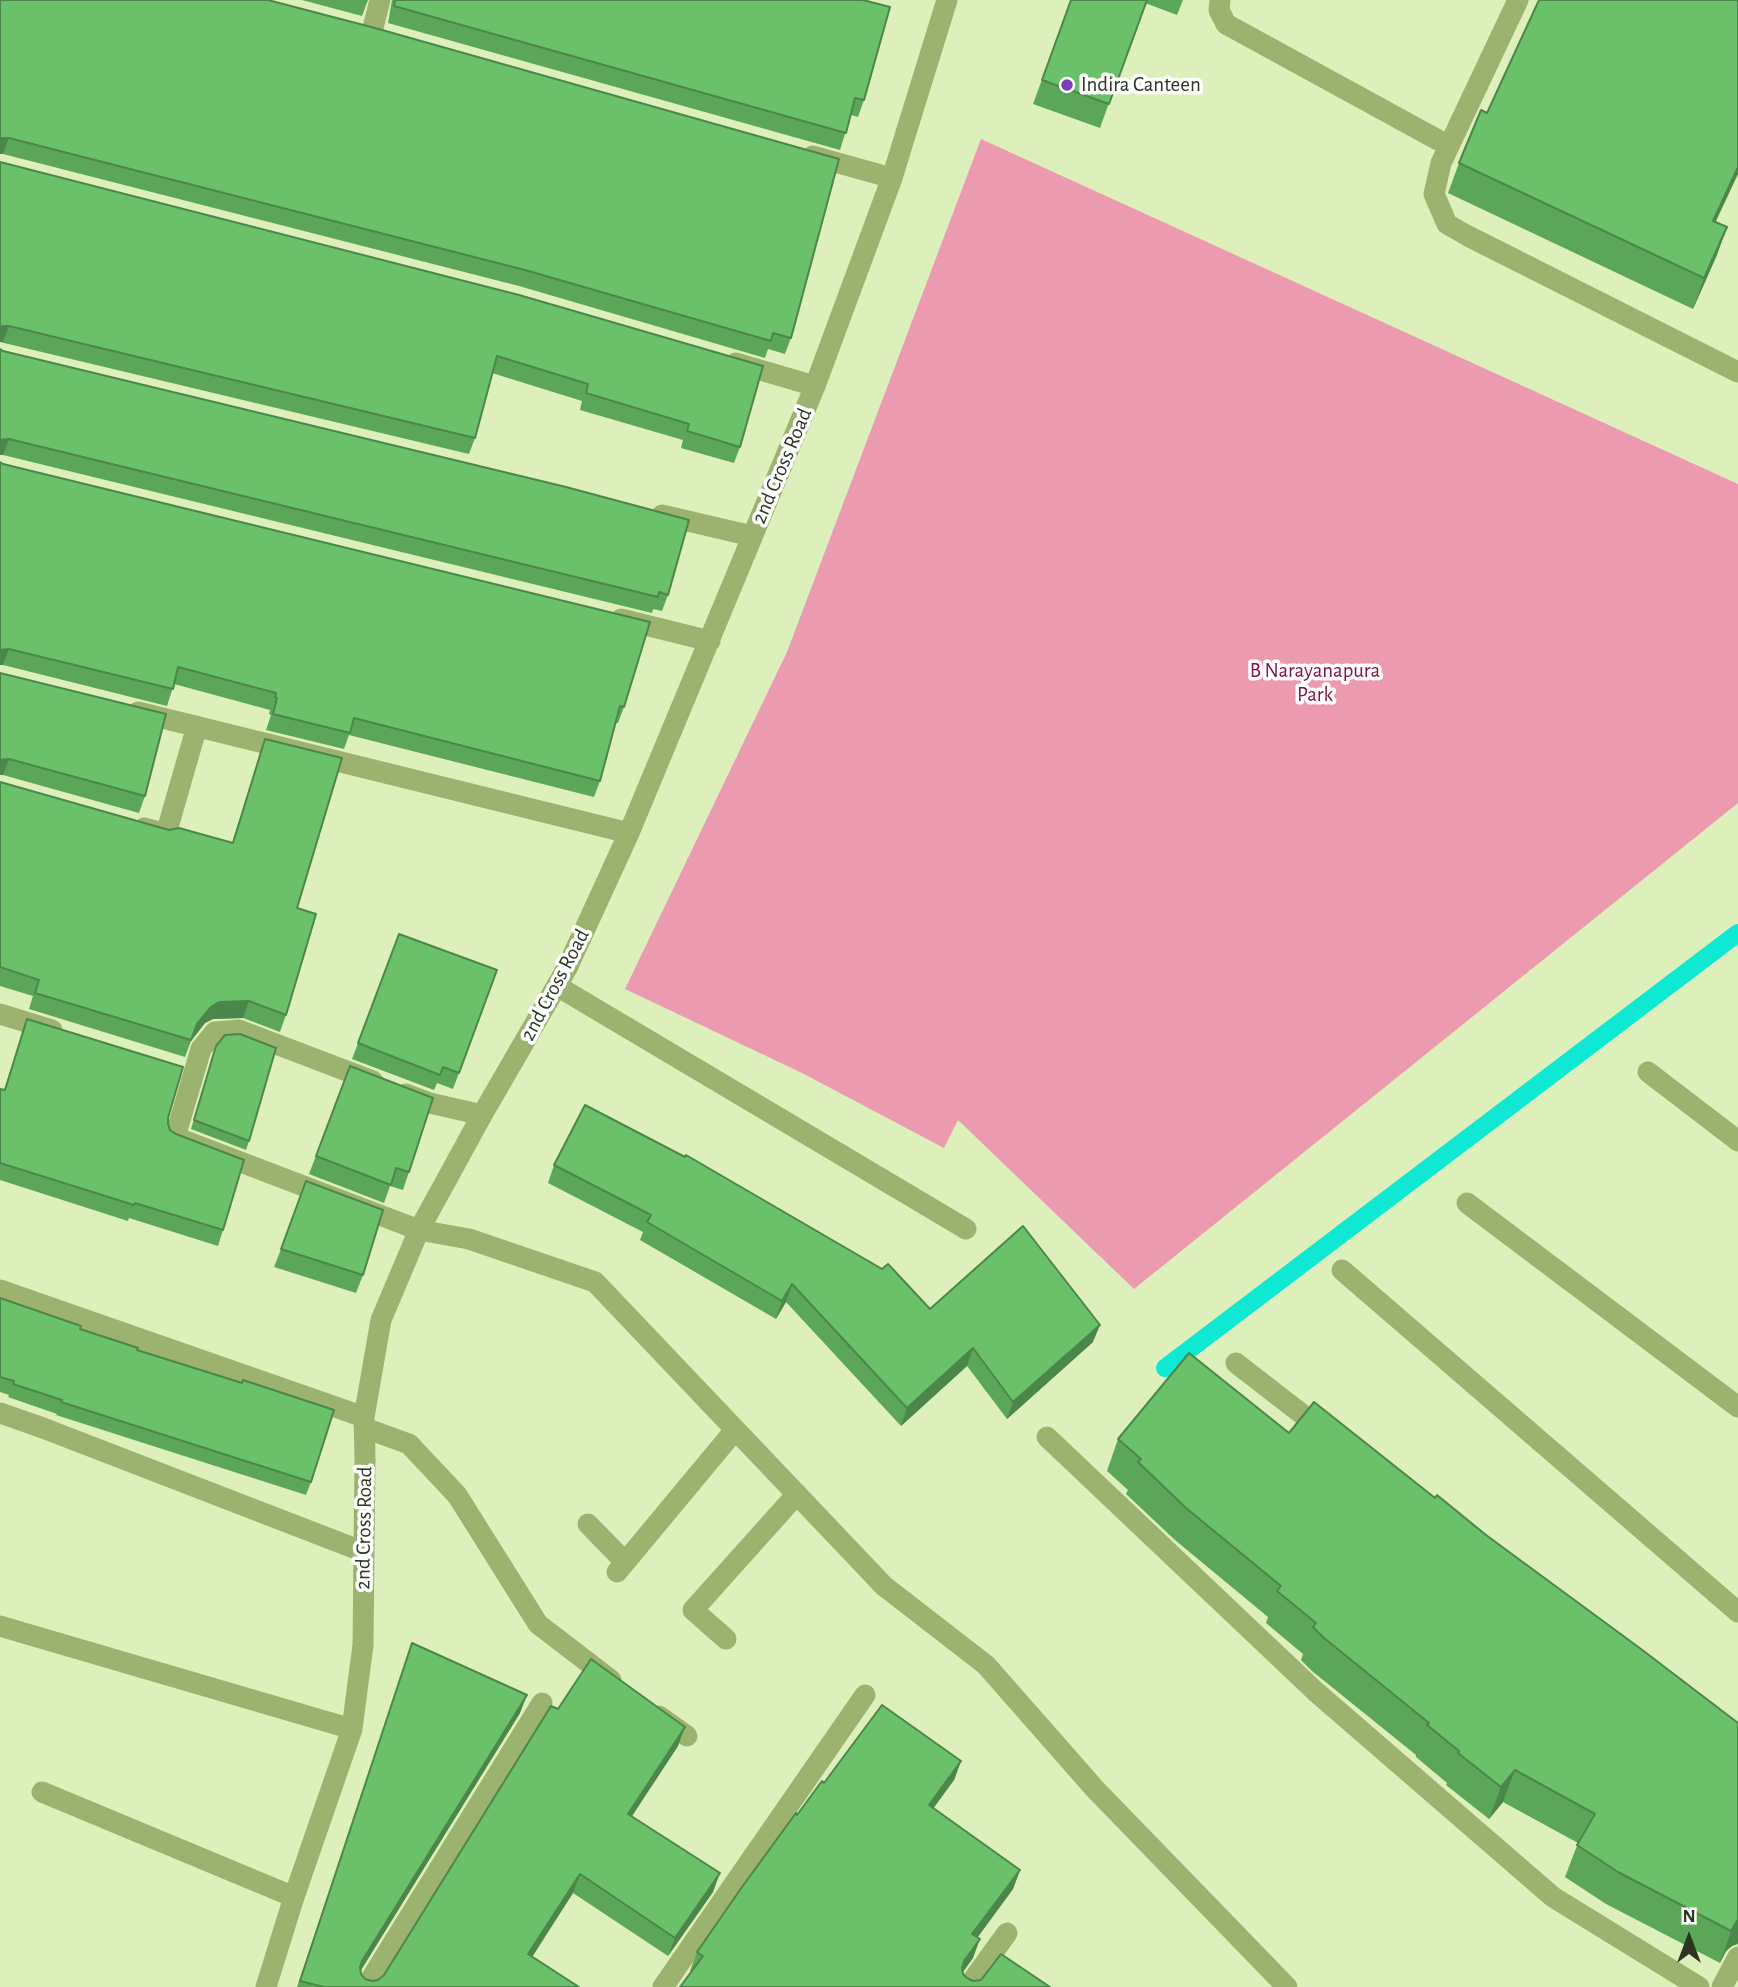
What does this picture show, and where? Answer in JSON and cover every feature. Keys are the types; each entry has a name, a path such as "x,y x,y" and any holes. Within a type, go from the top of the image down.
{"street":[{"path":"372,32 380,0"},
{"name":"2nd Cross Road","path":"266,1987 352,1729 363,1645 364,1423 381,1320 419,1230 568,968 629,833 815,386 892,178 947,0"},
{"path":"1220,0 1219,10 1226,24 1449,146"},
{"path":"1518,0 1441,163 1434,194 1447,224 1738,372"},
{"path":"799,152 892,178"},
{"path":"711,356 815,386"},
{"path":"644,510 752,536"},
{"path":"603,615 710,641"},
{"path":"118,707 629,833"},
{"path":"128,824 166,834 197,726"},
{"path":"557,986 966,1229"},
{"path":"0,1014 77,1038"},
{"path":"482,1115 430,1103 239,1030 215,1032 186,1071 175,1137 419,1230 469,1239 595,1282 884,1586 986,1665 1095,1788 1287,1987"},
{"path":"1648,1072 1738,1140"},
{"path":"1467,1203 1738,1408"},
{"path":"1342,1270 1738,1612"},
{"path":"0,1290 364,1423 409,1444 457,1495 538,1624 623,1688"},
{"path":"1236,1363 1345,1447"},
{"path":"0,1413 364,1552"},
{"path":"588,1524 621,1567 735,1430"},
{"path":"1047,1437 1315,1691 1553,1897 1699,1987"},
{"path":"726,1639 693,1610 796,1494"},
{"path":"0,1626 352,1729"},
{"path":"663,1987 865,1695"},
{"path":"366,1987 542,1703"},
{"path":"644,1704 687,1736"},
{"path":"41,1792 294,1897"},
{"path":"968,1987 1007,1933"},
{"path":"1722,1987 1738,1957"}],"green space":[{"name":"B Narayanapura Park","path":"981,139 1738,484 1738,803 1134,1289 958,1120 944,1148 802,1073 625,989 787,652"}],"building":[{"path":"0,0 268,0 839,159 791,338 773,333 771,341 525,270 9,138 0,139"},
{"path":"395,0 863,0 890,7 864,100 855,98 846,133 394,6"},
{"path":"1071,0 1147,0 1109,104 1042,80"},
{"path":"1539,0 1738,0 1738,167 1713,221 1727,227 1704,278 1459,163 1481,110 1487,113"},
{"path":"0,162 519,295 763,366 740,447 687,431 689,424 586,393 588,384 497,356 475,438 9,326 0,327"},
{"path":"0,349 566,487 689,520 668,595 659,592 658,597 9,439 0,440"},
{"path":"0,462 650,622 624,707 620,706 600,781 354,718 350,733 273,714 276,693 178,667 173,689 9,649 0,650"},
{"path":"0,673 166,714 145,796 9,759 0,760"},
{"path":"265,739 342,758 297,908 316,914 286,1015 249,1001 219,1002 211,1007 197,1024 191,1040 35,993 39,980 0,967 0,782 169,830 179,828 233,843"},
{"path":"399,934 497,970 459,1073 443,1067 440,1075 358,1043"},
{"path":"27,1019 183,1067 168,1118 170,1130 244,1160 223,1230 0,1163 0,1089 5,1090"},
{"path":"240,1034 276,1048 249,1141 194,1120 216,1046 225,1035"},
{"path":"350,1066 433,1098 409,1172 396,1168 391,1185 316,1156"},
{"path":"585,1105 685,1157 686,1155 882,1269 888,1264 930,1309 1023,1226 1100,1325 1013,1402 973,1348 907,1408 792,1284 782,1301 647,1222 651,1215 554,1165"},
{"path":"306,1181 383,1210 363,1275 281,1249"},
{"path":"0,1298 81,1326 80,1329 138,1348 137,1350 242,1383 243,1380 334,1410 311,1482 61,1402 62,1400 0,1377"},
{"path":"1189,1353 1289,1433 1314,1402 1435,1498 1437,1495 1486,1535 1738,1723 1738,1919 1731,1931 1618,1872 1577,1845 1595,1814 1515,1770 1501,1787 1458,1753 1459,1751 1427,1725 1429,1723 1324,1638 1313,1627 1316,1623 1277,1591 1281,1586 1186,1508 1138,1462 1141,1459 1118,1439"},
{"path":"412,1643 527,1695 362,1961 361,1974 365,1979 378,1980 384,1975 551,1706 558,1709 591,1659 685,1727 628,1814 720,1873 675,1938 580,1874 528,1954 579,1987 324,1987 300,1981"},
{"path":"882,1705 961,1761 929,1805 1020,1870 972,1934 980,1939 964,1961 963,1974 973,1981 981,1980 1001,1954 1050,1987 680,1987 703,1956 697,1952 742,1887 796,1813 797,1815 822,1781 824,1783"}],"waterway":[{"path":"1165,1368 1738,933"}],"place":[{"name":"Indira Canteen","path":"1067,85"}]}
